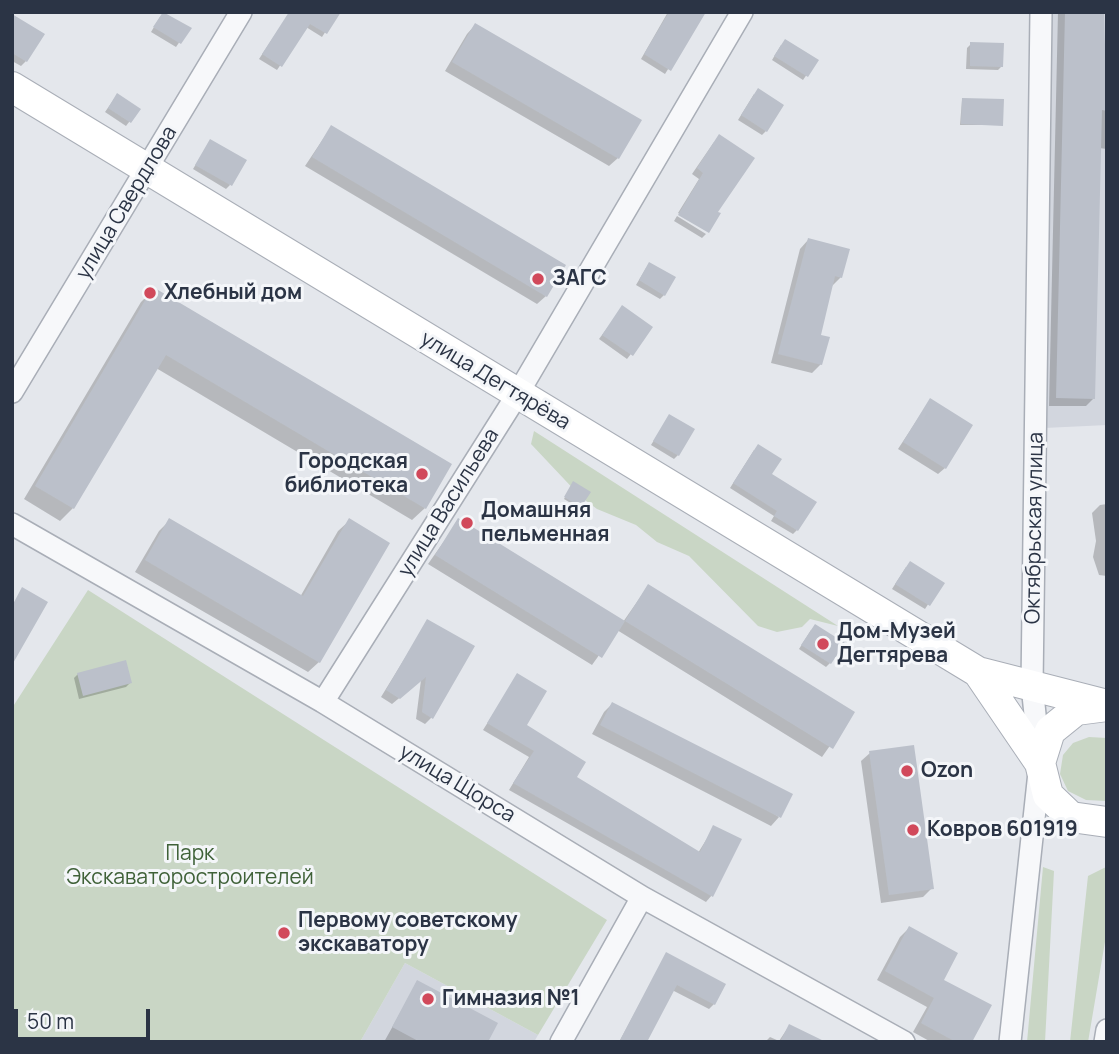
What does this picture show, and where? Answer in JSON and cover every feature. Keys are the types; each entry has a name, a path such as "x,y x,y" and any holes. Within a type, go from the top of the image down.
{"main road":[{"name":"улица Дегтярёва","path":"12,87 978,672 1107,706"},
{"name":"улица Дегтярёва","path":"978,672 1040,764 1048,794 1071,817 1107,822"},
{"path":"1040,764 1050,732 1076,710 1107,706"}],"street":[{"name":"улица Свердлова","path":"12,392 241,12"},
{"name":"улица Васильева","path":"323,702 517,395 742,12"},
{"name":"Октябрьская улица","path":"1010,1042 1040,764 1032,685 1041,12"},
{"name":"улица Щорса","path":"12,524 323,702 642,897 904,1042"},
{"path":"561,1042 642,897"},
{"path":"1105,1042 1107,1030"}],"shaded area":[{"path":"1048,12 1107,12 1107,425 1044,428"},
{"name":"Гимназия №1","path":"405,963 538,1035 534,1042 360,1042"}],"green space":[{"path":"534,431 838,626 810,619 802,627 777,632 758,626 689,556 657,542 636,525 597,509 581,497 531,444"},
{"name":"Парк Экскаваторостроителей","path":"88,590 607,920 538,1035 405,963 360,1042 12,1042 12,708"},
{"path":"1089,737 1107,738 1107,801 1086,800 1068,791 1060,774 1063,755 1073,743"},
{"path":"1043,867 1054,871 1045,1042 1027,1042"},
{"path":"1106,867 1107,930 1088,1042 1070,1042 1088,876"}],"building":[{"path":"163,12 192,28 181,44 153,27"},
{"path":"289,12 341,12 327,34 310,24 282,67 262,54"},
{"path":"669,12 706,12 671,71 644,54"},
{"path":"1065,12 1104,12 1107,111 1102,110 1095,399 1056,398"},
{"path":"12,14 45,34 27,62 12,53"},
{"path":"475,23 642,120 619,159 452,62"},
{"path":"785,39 819,60 808,77 774,56"},
{"path":"970,42 1004,43 1003,67 970,66"},
{"path":"758,88 784,105 767,132 741,115"},
{"path":"117,93 141,109 131,123 108,108"},
{"path":"962,98 1004,99 1003,126 961,124"},
{"path":"331,125 566,265 547,297 312,157"},
{"path":"719,134 755,158 718,212 721,213 709,233 678,215 703,173 697,168"},
{"path":"210,139 247,160 232,186 195,165"},
{"path":"808,238 850,249 842,278 835,276 821,335 830,337 822,365 778,354"},
{"path":"649,262 676,277 665,296 639,280"},
{"path":"153,287 452,464 426,509 166,355 74,509 35,486"},
{"path":"622,305 653,327 633,356 602,335"},
{"path":"930,398 973,425 946,469 903,442"},
{"path":"669,414 695,429 679,456 653,441"},
{"path":"758,444 782,459 772,474 817,502 798,531 774,516 777,511 733,483"},
{"path":"573,481 591,492 581,507 564,497"},
{"path":"169,518 303,596 349,518 390,543 320,663 145,560"},
{"path":"458,518 625,621 602,658 435,555"},
{"path":"910,561 945,583 930,606 895,584"},
{"path":"648,584 855,712 833,749 625,621"},
{"path":"22,587 48,602 12,665 12,606"},
{"path":"427,619 475,646 433,719 422,712 426,677 400,699 386,690"},
{"name":"Дом-Музей Дегтярева","path":"815,624 845,643 831,664 801,645"},
{"path":"126,660 132,683 83,696 77,673"},
{"path":"517,673 547,691 527,725 586,762 577,777 700,852 713,825 742,839 713,897 513,783 534,751 487,723"},
{"path":"612,702 793,794 781,818 600,725"},
{"path":"914,745 934,889 889,895 869,751"},
{"path":"909,926 958,953 944,980 992,1005 972,1042 956,1042 921,1023 934,998 885,971"},
{"path":"666,952 726,984 715,1005 677,985 647,1042 619,1042"},
{"path":"417,980 498,1023 488,1042 420,1042 392,1027"},
{"path":"789,1024 826,1042 780,1042"}],"place":[{"name":"ЗАГС","path":"538,279"},
{"name":"Хлебный дом","path":"150,293"},
{"name":"Городская библиотека","path":"422,474"},
{"name":"Домашняя пельменная","path":"467,523"},
{"name":"Дом-Музей Дегтярева","path":"823,644"},
{"name":"Ozon","path":"907,771"},
{"name":"Ковров 601919","path":"913,830"},
{"name":"Первому советскому экскаватору","path":"284,933"},
{"name":"Гимназия №1","path":"428,999"}]}
